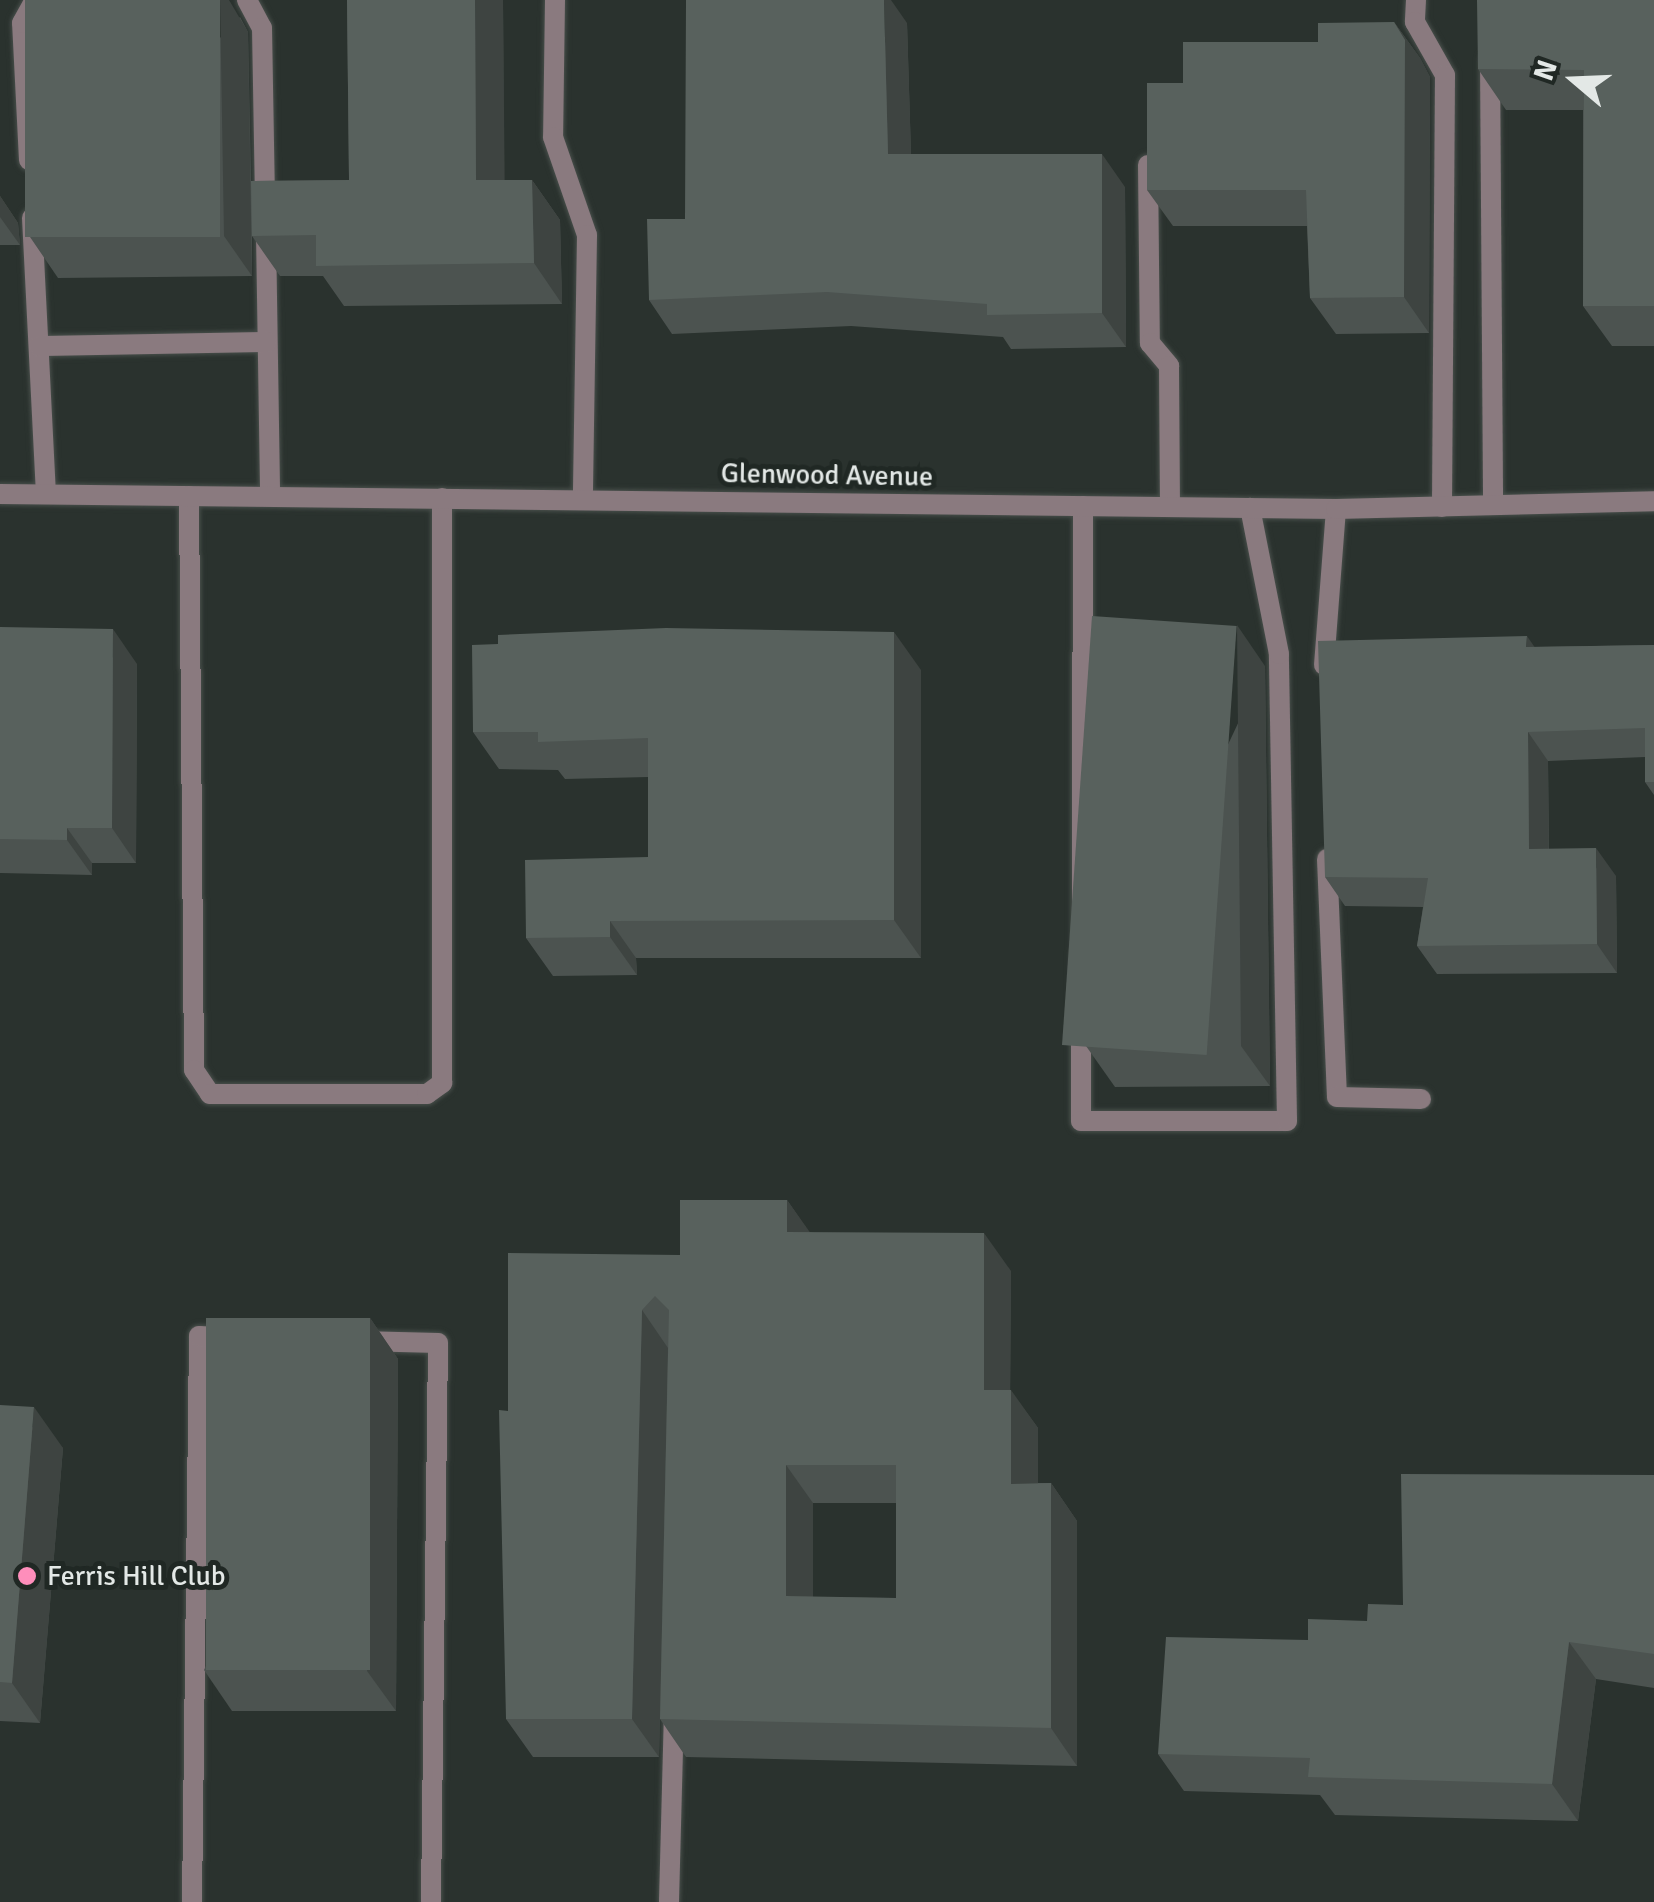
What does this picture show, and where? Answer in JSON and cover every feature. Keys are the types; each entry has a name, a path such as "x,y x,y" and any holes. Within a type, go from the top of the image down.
{"street":[{"path":"35,0 22,22 46,494"},
{"path":"248,0 262,28 270,496"},
{"path":"555,0 554,137 587,235 584,500"},
{"path":"1416,0 1416,22 1445,75 1442,507"},
{"path":"1490,39 1493,503"},
{"path":"1148,133 1150,343 1168,366 1170,507"},
{"path":"39,346 267,342"},
{"name":"Glenwood Avenue","path":"0,494 1336,509 1654,501"},
{"path":"189,496 194,1070 210,1094 427,1094 442,1083 442,498"},
{"path":"1082,506 1081,1121 1287,1121 1279,654 1250,508"},
{"path":"1324,682 1336,509"},
{"path":"1326,838 1337,1097 1421,1099"},
{"path":"192,1902 199,1336 259,1338"},
{"path":"338,1340 438,1343 431,1902"},
{"path":"669,1902 674,1684"}],"building":[{"path":"25,0 220,0 220,237 25,237"},
{"path":"347,0 475,0 476,180 532,180 534,263 316,266 316,235 252,236 251,181 349,180"},
{"path":"686,0 884,0 888,154 1102,154 1102,313 987,315 987,304 827,292 649,300 647,219 685,219"},
{"path":"1477,0 1654,0 1654,306 1583,306 1584,70 1478,69"},
{"path":"1394,22 1405,40 1404,297 1310,298 1306,190 1147,190 1147,83 1183,83 1183,42 1318,42 1318,23"},
{"path":"1092,616 1237,626 1207,1055 1062,1045"},
{"path":"0,627 113,629 112,828 67,828 67,840 0,839"},
{"path":"666,628 894,632 894,920 610,921 610,937 526,938 525,860 648,857 648,738 538,742 538,732 473,732 472,645 498,644 498,635"},
{"path":"1527,636 1526,647 1654,645 1654,782 1645,782 1645,728 1528,732 1529,849 1596,848 1597,944 1417,946 1428,878 1325,877 1318,641"},
{"path":"680,1200 787,1200 787,1232 984,1233 984,1390 1011,1390 1011,1484 1051,1483 1051,1728 660,1719 669,1310 655,1296 642,1310 632,1719 506,1719 499,1410 508,1411 508,1253 680,1255","holes":["786,1465 896,1465 896,1598 786,1596"]},
{"path":"206,1318 370,1318 370,1670 206,1670"},
{"path":"0,1405 34,1407 12,1683 0,1682"},
{"path":"1401,1474 1654,1475 1654,1654 1569,1642 1552,1784 1308,1777 1310,1758 1158,1754 1166,1637 1308,1640 1308,1619 1367,1621 1368,1604 1403,1605"}],"place":[{"name":"Ferris Hill Club","path":"27,1576"}]}
